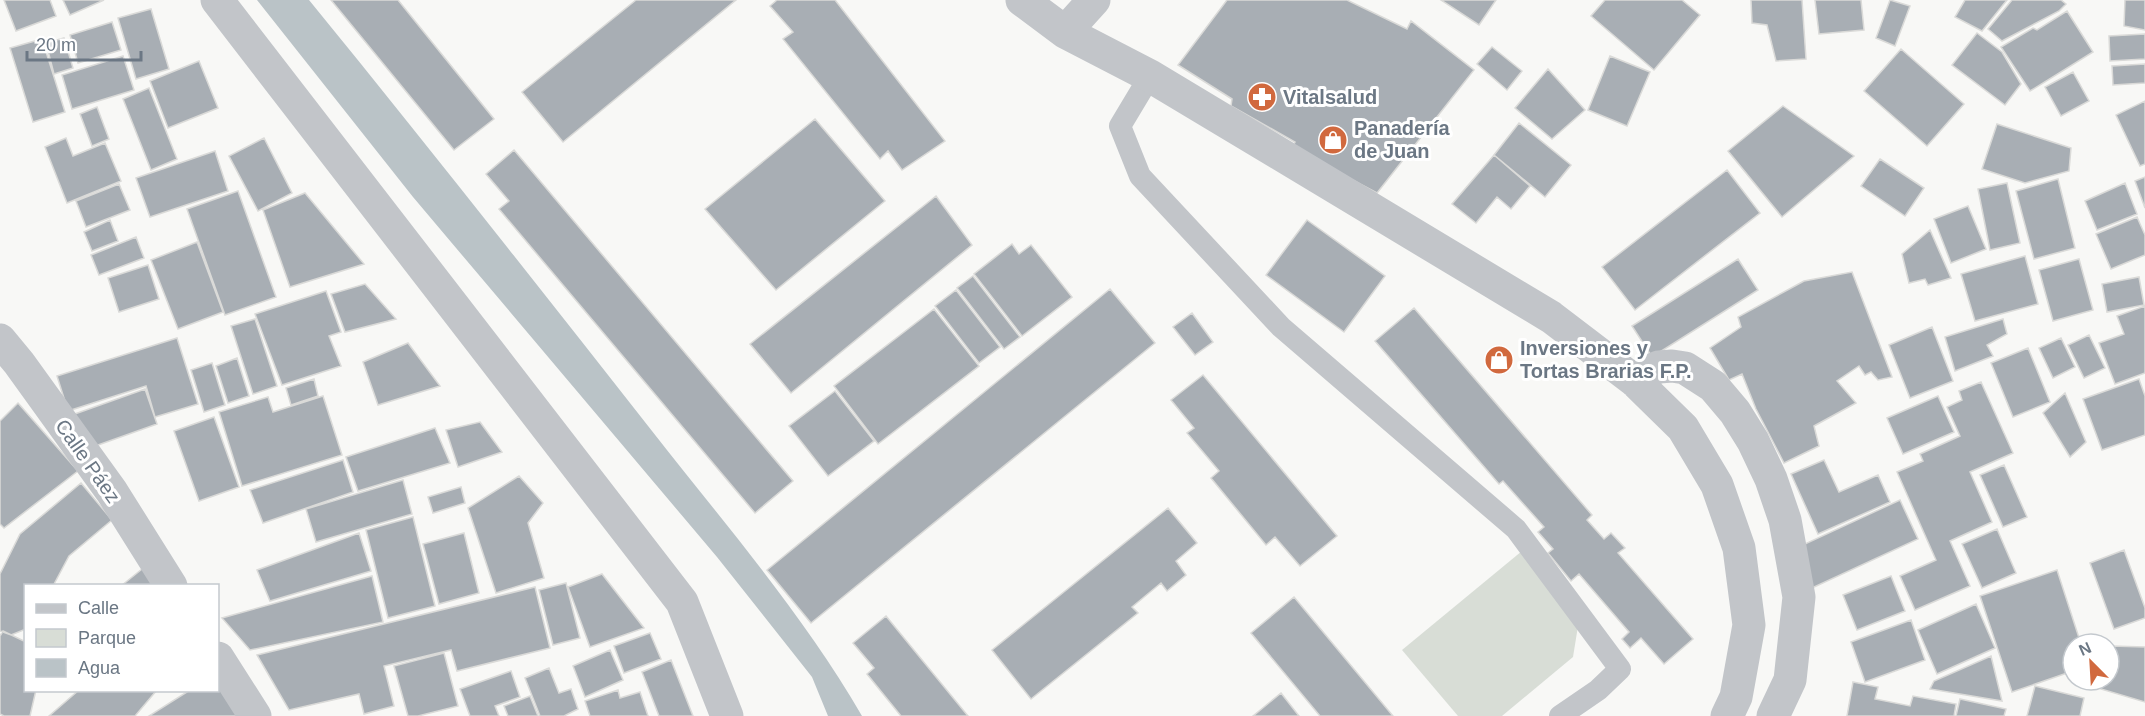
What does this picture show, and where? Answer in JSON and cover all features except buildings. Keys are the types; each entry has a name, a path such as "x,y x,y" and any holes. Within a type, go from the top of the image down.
{"street":[{"path":"217,0 682,602 727,716"},
{"path":"1022,0 1065,32 1150,76 1551,317 1635,381 1683,428 1717,485 1739,548 1749,625 1736,697 1727,716"},
{"path":"1065,32 1094,0"},
{"name":"Calle Páez","path":"6,358 112,492 170,584"},
{"path":"1635,381 1646,372 1659,367 1672,366 1685,368 1713,386 1735,412 1753,441 1771,479 1785,520 1799,597 1790,680 1773,716"},
{"path":"219,660 255,716"}],"lane":[{"path":"1150,76 1120,126 1140,176 1281,327 1516,529 1620,669 1598,690 1560,716"}],"green space":[{"path":"1522,551 1579,620 1573,657 1502,716 1458,716 1402,650"}],"water":[{"path":"257,0 309,0 762,570 814,641 862,716 828,716 812,677 717,557 413,197"}],"place":[{"name":"Vitalsalud","path":"1262,97"},
{"name":"Panadería de Juan","path":"1333,140"},
{"name":"Inversiones y Tortas Brarias F.P.","path":"1499,360"}]}
